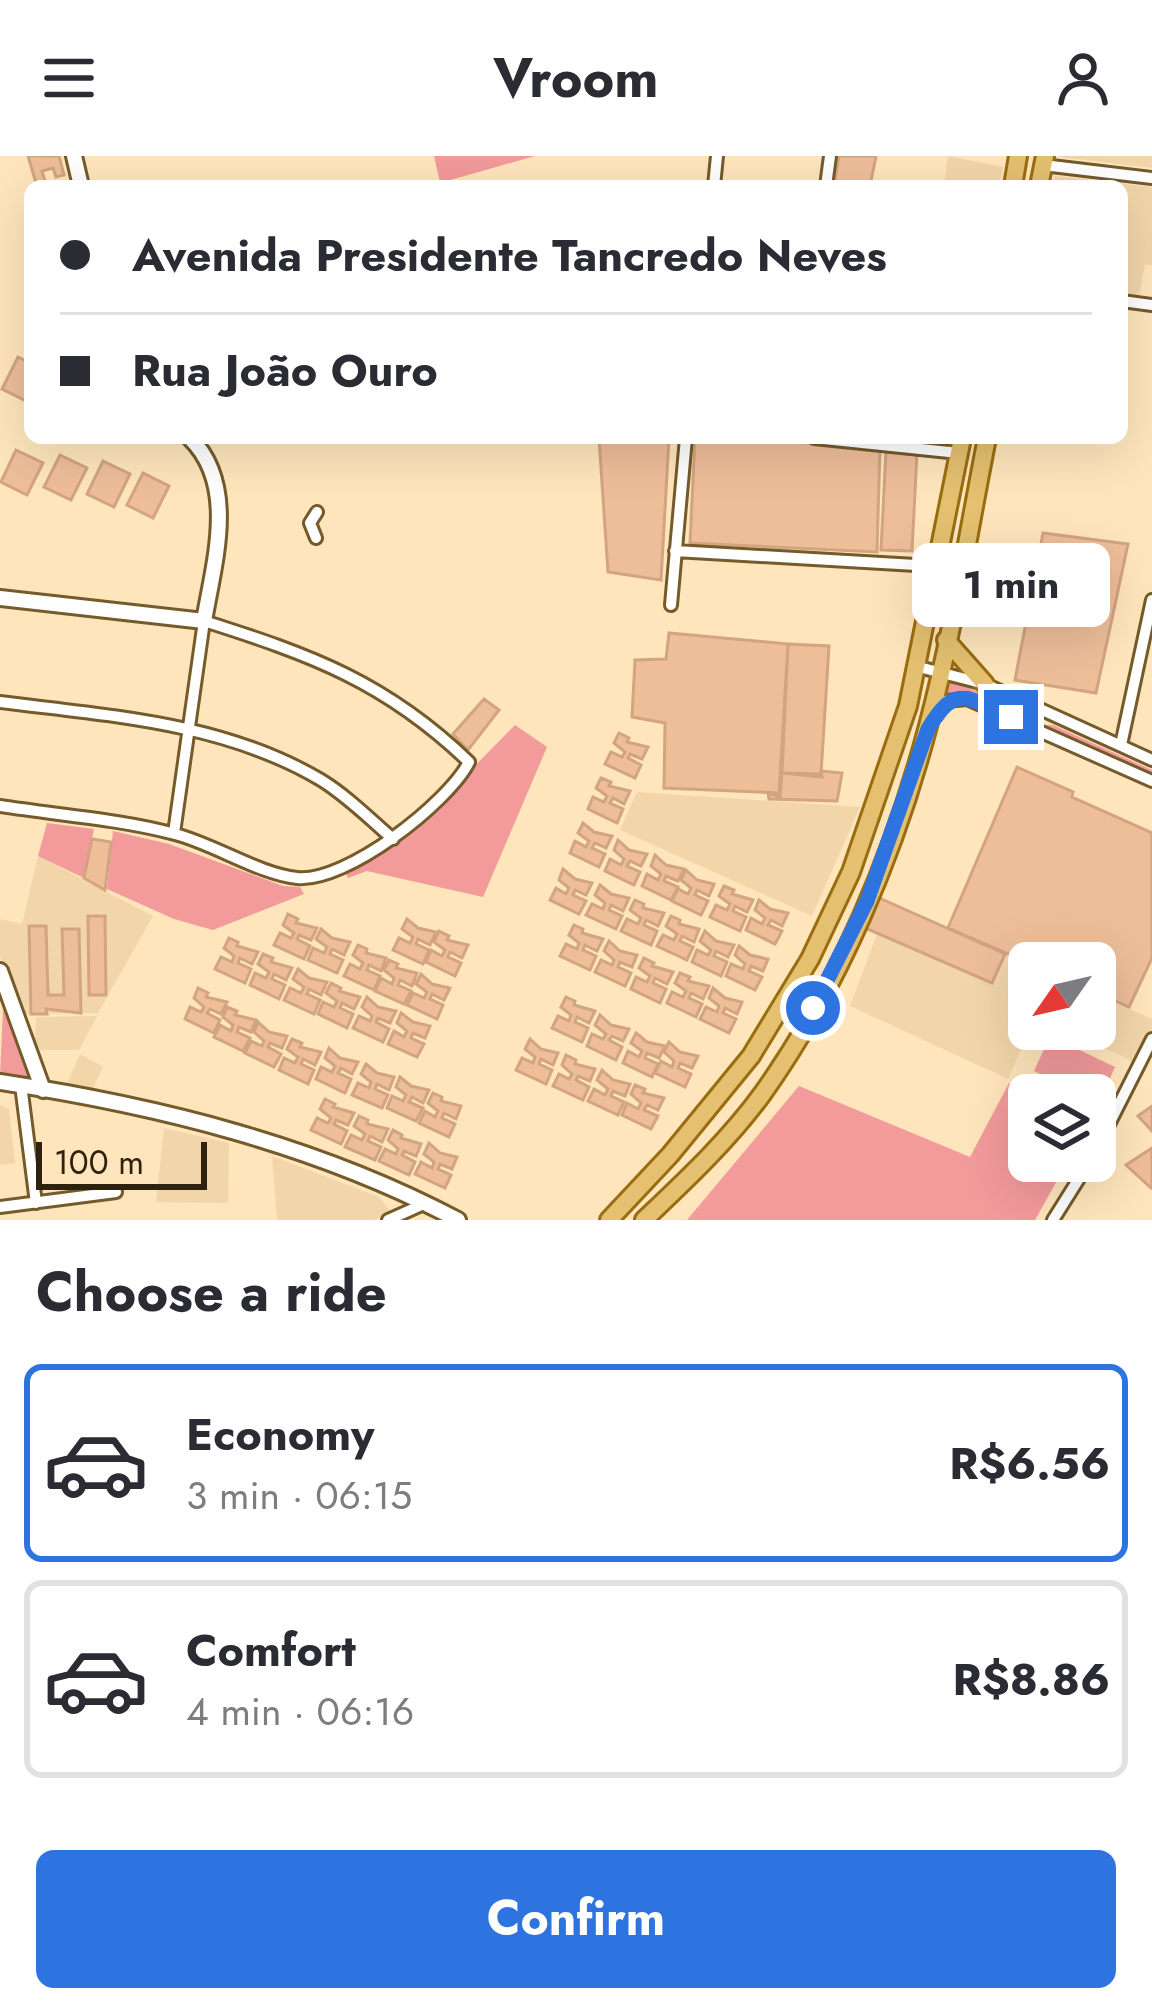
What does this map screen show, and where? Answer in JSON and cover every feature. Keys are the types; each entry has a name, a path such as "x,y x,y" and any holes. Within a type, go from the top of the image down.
{"main road":[{"path":"644,1220 730,1134 764,1091 800,1033 867,901 928,729 986,444"},
{"path":"609,1220 751,1056 810,959 851,872 908,706 961,445"},
{"path":"946,640 985,684"}],"street":[{"path":"1008,156 1018,157"},
{"path":"1044,160 1152,178"},
{"path":"173,833 214,559 217,484 210,464 195,444"},
{"path":"671,605 685,444"},
{"path":"316,538 310,523 317,512"},
{"path":"675,551 934,566"},
{"path":"0,598 204,621 301,652 353,675 412,713 469,762 446,792 393,838 316,877 299,879 173,833 0,806"},
{"path":"1121,745 1152,600"},
{"path":"915,666 985,684 1152,760"},
{"path":"928,729 942,706 958,698 1152,782"},
{"path":"0,702 189,727 262,751 317,778 393,838"},
{"path":"1034,727 1043,711"},
{"path":"0,971 43,1090"},
{"path":"1116,1110 1152,1039"},
{"path":"0,1082 258,1137 342,1166 458,1220"},
{"path":"21,1085 36,1203"},
{"path":"1053,1220 1077,1182"},
{"path":"0,1207 116,1192"},
{"path":"388,1220 426,1203"}],"shaded area":[{"path":"434,156 535,156 451,180 439,180"},
{"path":"948,156 1003,167 1000,180 945,180"},
{"path":"1059,156 1152,156 1152,168 1059,157"},
{"path":"1128,184 1152,187 1152,265 1145,265 1139,295 1128,294"},
{"path":"948,679 1035,716 1031,725 963,693 944,697"},
{"path":"515,725 547,747 483,897 367,871 348,878 345,871 405,837"},
{"path":"1040,725 1053,725 1152,770 1152,778"},
{"path":"637,792 860,807 812,916 620,830"},
{"path":"47,823 94,829 84,878 38,856"},
{"path":"113,831 169,844 283,886 300,887 304,894 213,930 174,919 107,889"},
{"path":"38,856 153,916 98,1013 21,1014 0,956 0,919 22,924"},
{"path":"877,934 991,983 1005,954 1008,1050 1021,1050 1008,1079 850,1006"},
{"path":"1116,1003 1152,1019 1152,1029 1134,1062 1109,1050 1116,1050"},
{"path":"3,1009 34,1083 0,1076"},
{"path":"97,1016 79,1050 35,1050 36,1017"},
{"path":"1044,1050 1079,1050 1115,1067 1112,1074 1034,1071"},
{"path":"80,1054 103,1067 90,1095 66,1086"},
{"path":"1008,1085 1008,1182 1056,1182 1035,1220 687,1220 799,1086 970,1157"},
{"path":"0,1105 9,1109 15,1163 0,1165"},
{"path":"164,1128 229,1143 228,1203 156,1202"},
{"path":"272,1156 379,1197 391,1212 374,1220 277,1220"}],"building":[{"path":"28,156 59,156 64,175 56,177 53,168 42,171 45,180 35,180"},
{"path":"839,156 876,156 871,180 835,180"},
{"path":"18,357 24,360 24,400 2,389"},
{"path":"599,444 669,444 661,580 608,572"},
{"path":"695,444 880,446 877,552 690,543"},
{"path":"16,450 43,463 27,495 1,482"},
{"path":"886,451 917,453 912,551 881,550"},
{"path":"60,455 87,468 71,500 44,487"},
{"path":"103,461 130,474 114,507 87,494"},
{"path":"143,473 169,486 153,518 127,505"},
{"path":"1043,533 1128,544 1096,693 1015,680"},
{"path":"669,633 788,644 779,793 664,788 665,723 632,717 635,660 666,659"},
{"path":"788,644 829,646 821,774 782,773"},
{"path":"484,699 499,710 468,750 453,734"},
{"path":"619,733 629,738 627,742 648,747 642,759 630,754 628,758 641,765 635,778 605,764 611,752 622,757 625,752 614,743"},
{"path":"1017,767 1152,833 1152,958 1129,1007 1116,1001 1116,942 1008,942 1008,954 948,928"},
{"path":"821,771 842,773 837,801 769,799 768,793 780,797 782,773 822,777"},
{"path":"601,778 611,782 609,786 630,791 624,804 613,798 610,803 623,809 617,823 588,809 593,797 604,802 607,796 596,788"},
{"path":"583,823 594,832 612,836 606,848 595,843 592,848 605,854 599,867 570,853 575,841 586,847 589,841 578,833"},
{"path":"92,839 111,842 105,890 84,878"},
{"path":"618,840 629,850 647,854 641,866 630,861 627,866 640,872 634,885 605,871 610,859 621,865 624,859 614,850"},
{"path":"655,855 666,865 684,869 678,881 666,876 664,881 678,887 671,900 642,886 647,874 658,880 661,874 651,866"},
{"path":"563,869 575,879 592,883 586,895 575,890 573,895 586,901 579,914 550,900 556,888 566,894 569,888 559,880"},
{"path":"686,870 697,880 714,884 709,896 697,890 695,895 708,901 701,915 672,901 678,889 688,894 691,888 681,880"},
{"path":"600,885 611,894 629,898 623,911 611,905 609,910 622,916 616,929 586,915 592,904 603,909 605,903 595,895"},
{"path":"724,886 734,890 732,894 753,900 747,912 735,906 733,911 746,917 740,931 710,917 716,905 727,910 730,904 719,896"},
{"path":"877,897 1005,954 992,983 865,928"},
{"path":"635,900 643,908 664,913 658,926 646,920 644,925 657,931 651,945 621,931 627,919 638,924 641,918 630,910"},
{"path":"759,900 770,909 788,913 782,926 771,920 768,925 782,931 775,944 746,930 751,918 762,924 765,918 755,910"},
{"path":"288,914 298,919 296,923 317,928 311,940 299,935 297,939 310,946 304,959 274,945 280,933 291,938 294,933 283,925"},
{"path":"88,916 105,916 106,995 89,995"},
{"path":"671,916 679,924 699,929 694,942 682,936 680,941 693,947 687,960 657,946 663,935 674,940 677,934 666,926"},
{"path":"407,919 418,928 436,932 430,945 418,939 416,944 429,950 423,964 393,950 399,938 410,943 413,937 402,929"},
{"path":"574,925 582,933 603,939 597,951 585,945 583,950 596,956 590,970 560,956 566,944 577,949 579,943 569,935"},
{"path":"29,926 46,926 48,995 64,995 62,929 79,929 81,1013 46,1009 47,1014 31,1014"},
{"path":"321,929 332,938 350,942 344,955 332,949 330,954 343,960 337,973 308,960 313,948 324,953 327,947 316,939"},
{"path":"439,931 449,936 447,940 468,945 462,958 450,952 448,957 461,963 455,976 426,962 431,950 442,956 445,950 434,942"},
{"path":"705,931 716,941 734,945 728,957 716,951 714,956 727,962 721,976 692,962 697,950 708,955 711,950 700,941"},
{"path":"229,938 237,946 258,952 252,964 240,958 238,963 251,969 245,983 215,969 221,957 232,962 234,956 224,948"},
{"path":"609,941 620,951 637,955 632,967 620,962 618,967 631,973 625,986 595,972 601,960 612,965 614,960 604,951"},
{"path":"358,945 366,953 386,958 381,971 369,965 367,970 380,976 374,990 344,976 350,964 360,969 363,963 353,955"},
{"path":"739,946 750,955 768,959 763,971 751,966 749,971 762,977 755,990 726,976 731,964 743,969 745,964 735,955"},
{"path":"263,954 273,958 271,962 292,968 286,980 274,974 272,979 285,985 279,999 250,985 255,973 266,978 269,972 258,964"},
{"path":"644,958 652,966 673,972 667,984 655,978 653,983 666,989 660,1003 631,989 636,977 647,982 650,976 639,968"},
{"path":"389,960 398,964 396,968 417,973 412,986 400,980 398,985 411,991 404,1004 375,991 381,978 392,984 394,978 384,970"},
{"path":"298,969 309,978 327,982 321,995 309,989 307,994 320,1000 314,1014 284,1000 290,988 301,993 304,987 293,979"},
{"path":"680,973 690,977 688,981 709,986 703,999 691,993 689,998 702,1004 696,1017 667,1003 672,992 683,997 686,991 675,983"},
{"path":"421,974 432,984 450,988 444,1000 432,994 430,999 443,1005 437,1019 407,1005 413,993 424,998 427,992 416,984"},
{"path":"331,983 339,991 360,997 354,1009 342,1003 340,1008 353,1014 347,1028 318,1014 323,1002 334,1007 337,1001 326,993"},
{"path":"198,988 208,993 206,997 227,1002 221,1014 210,1009 207,1013 220,1020 214,1033 185,1019 190,1007 201,1012 204,1007 194,998"},
{"path":"713,988 725,998 742,1002 737,1014 725,1008 723,1013 736,1019 729,1033 700,1019 706,1007 717,1012 719,1006 709,998"},
{"path":"367,997 378,1007 396,1011 390,1023 378,1018 376,1022 389,1029 383,1042 353,1028 359,1016 370,1021 372,1016 362,1007"},
{"path":"566,997 574,1005 595,1011 589,1023 577,1017 575,1022 588,1028 582,1042 552,1028 558,1016 569,1021 571,1015 561,1007"},
{"path":"227,1007 237,1011 235,1015 256,1020 251,1032 239,1027 237,1032 250,1038 243,1051 214,1037 220,1025 231,1031 233,1025 223,1017"},
{"path":"401,1013 430,1026 425,1038 413,1033 411,1038 424,1044 417,1057 388,1044 394,1031 404,1037 407,1031 397,1023"},
{"path":"600,1015 611,1025 629,1029 623,1041 612,1036 609,1040 622,1047 616,1060 587,1046 592,1034 603,1039 606,1034 595,1025"},
{"path":"258,1022 269,1032 287,1036 282,1048 270,1043 268,1047 281,1054 274,1067 245,1053 251,1041 262,1046 264,1041 254,1032"},
{"path":"636,1033 647,1042 665,1046 659,1058 647,1053 645,1058 658,1064 652,1077 623,1063 628,1051 639,1057 642,1051 631,1043"},
{"path":"292,1039 302,1043 300,1047 321,1052 315,1065 303,1059 301,1064 314,1070 308,1084 279,1070 284,1058 295,1063 298,1057 287,1049"},
{"path":"530,1039 541,1049 558,1053 553,1065 541,1059 539,1064 552,1070 546,1084 516,1070 522,1058 533,1063 535,1057 525,1049"},
{"path":"669,1042 680,1052 698,1056 692,1068 680,1063 678,1068 691,1074 685,1087 655,1073 661,1061 672,1067 674,1061 664,1052"},
{"path":"329,1048 340,1058 358,1062 352,1074 341,1068 338,1073 351,1079 345,1093 316,1079 321,1067 332,1072 335,1066 325,1058"},
{"path":"566,1055 575,1064 595,1069 590,1081 578,1076 576,1080 589,1087 583,1100 553,1086 559,1074 569,1079 572,1074 562,1065"},
{"path":"366,1064 394,1077 389,1090 377,1084 375,1089 388,1095 382,1108 352,1095 358,1083 369,1088 371,1082 361,1074"},
{"path":"602,1070 613,1080 630,1084 625,1096 613,1091 611,1096 624,1102 618,1115 588,1101 594,1089 605,1095 608,1089 597,1080"},
{"path":"400,1077 411,1086 429,1090 423,1103 412,1097 409,1102 423,1108 416,1121 387,1108 392,1096 403,1101 406,1095 396,1087"},
{"path":"635,1085 645,1089 643,1093 664,1098 658,1110 647,1105 644,1110 658,1116 651,1129 622,1115 627,1103 638,1109 641,1103 631,1094"},
{"path":"433,1093 441,1101 461,1106 456,1119 444,1113 442,1118 455,1124 449,1137 419,1123 425,1111 435,1117 438,1111 428,1103"},
{"path":"325,1099 333,1107 354,1113 348,1125 336,1120 334,1124 347,1131 341,1144 311,1130 317,1118 328,1123 331,1118 320,1109"},
{"path":"1152,1106 1152,1131 1138,1116"},
{"path":"359,1116 367,1124 388,1129 382,1142 370,1136 368,1141 381,1147 375,1160 345,1147 351,1135 362,1140 365,1134 354,1126"},
{"path":"393,1130 421,1144 416,1156 404,1151 402,1155 415,1162 409,1175 379,1161 385,1149 396,1154 398,1149 388,1140"},
{"path":"429,1143 440,1153 457,1157 452,1169 440,1164 438,1169 451,1175 445,1188 415,1174 421,1162 432,1168 434,1162 424,1154"},
{"path":"1152,1148 1152,1187 1151,1188 1126,1165"}],"route":[{"path":"813,1008 867,901 928,729 942,706 952,698 967,699 1011,717"}]}
